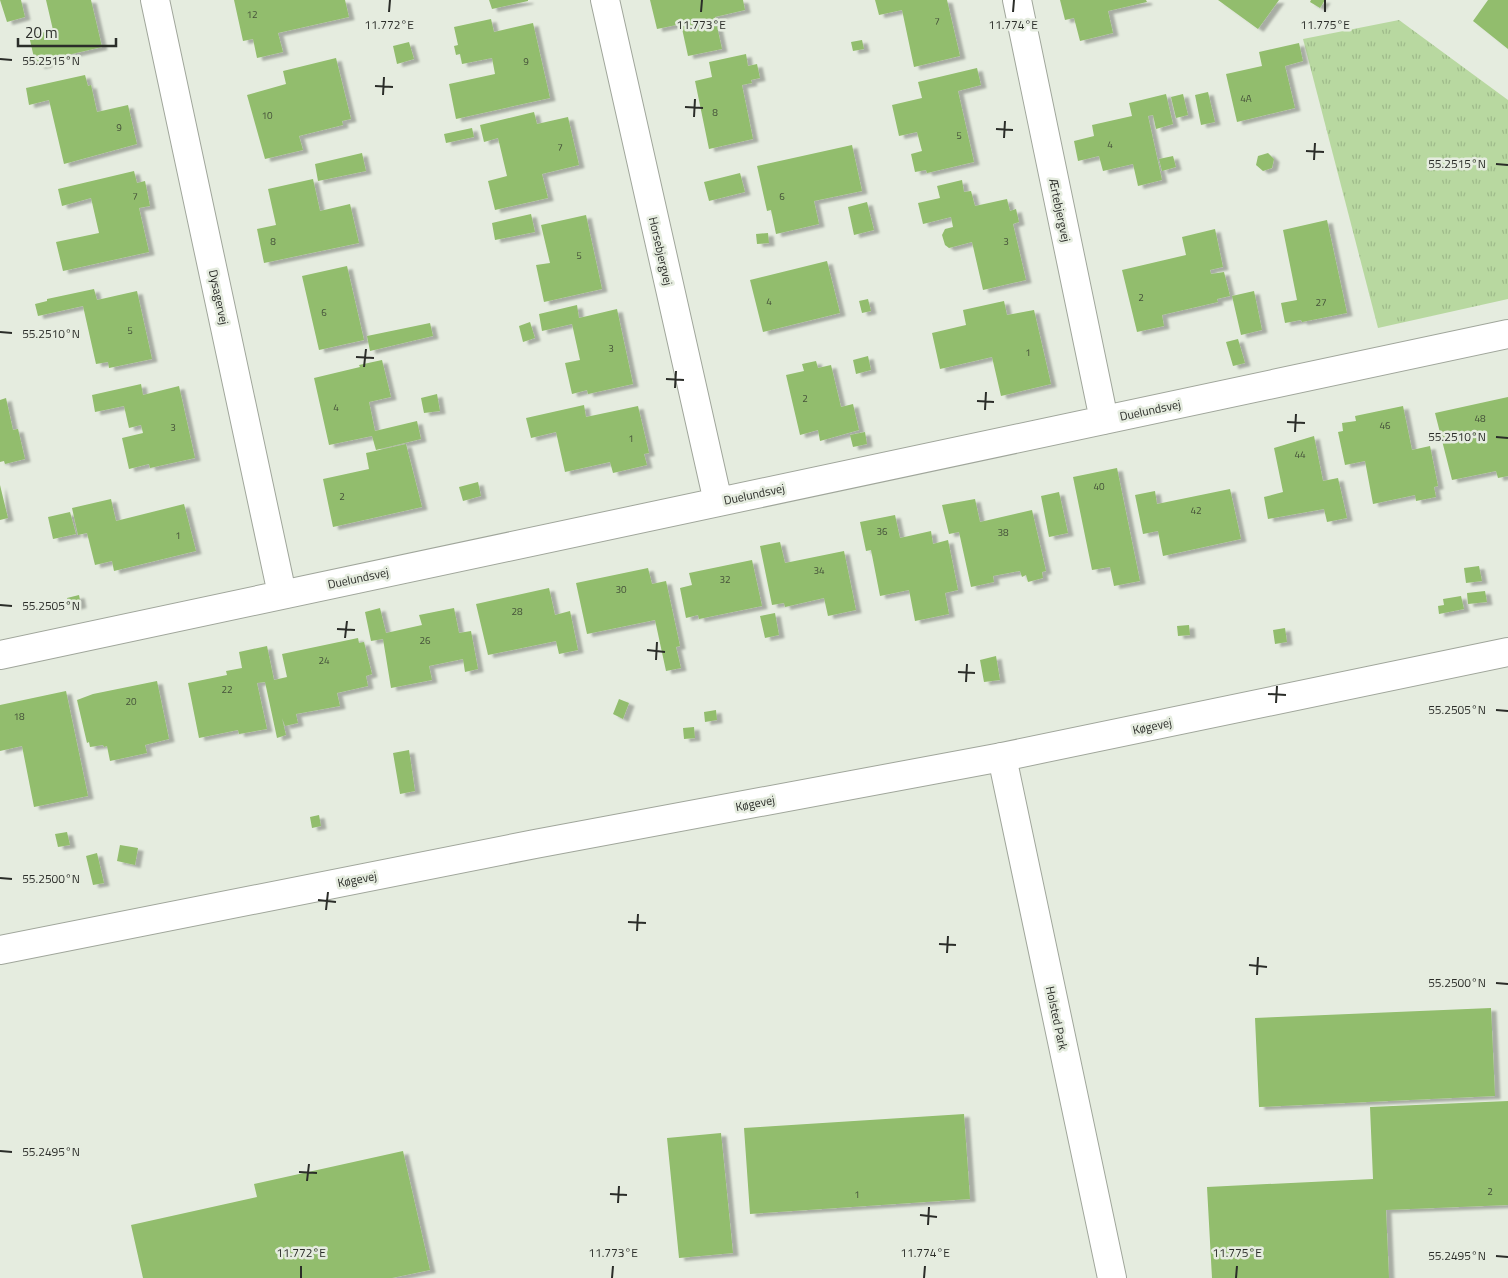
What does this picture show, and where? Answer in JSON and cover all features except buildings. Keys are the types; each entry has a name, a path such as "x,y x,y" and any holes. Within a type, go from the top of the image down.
{"street":[{"name":"Dysagervej","path":"155,0 282,594"},
{"name":"Horsebjergvej","path":"605,0 718,502"},
{"name":"Ærtebjergvej","path":"1017,0 1104,420"},
{"name":"Duelundsvej","path":"0,655 1508,334"},
{"name":"Køgevej","path":"0,950 545,842 1002,757 1508,652"},
{"name":"Holsted Park","path":"1002,757 1112,1278"}],"green space":[{"path":"1399,20 1508,100 1508,299 1378,328 1303,39"}]}
